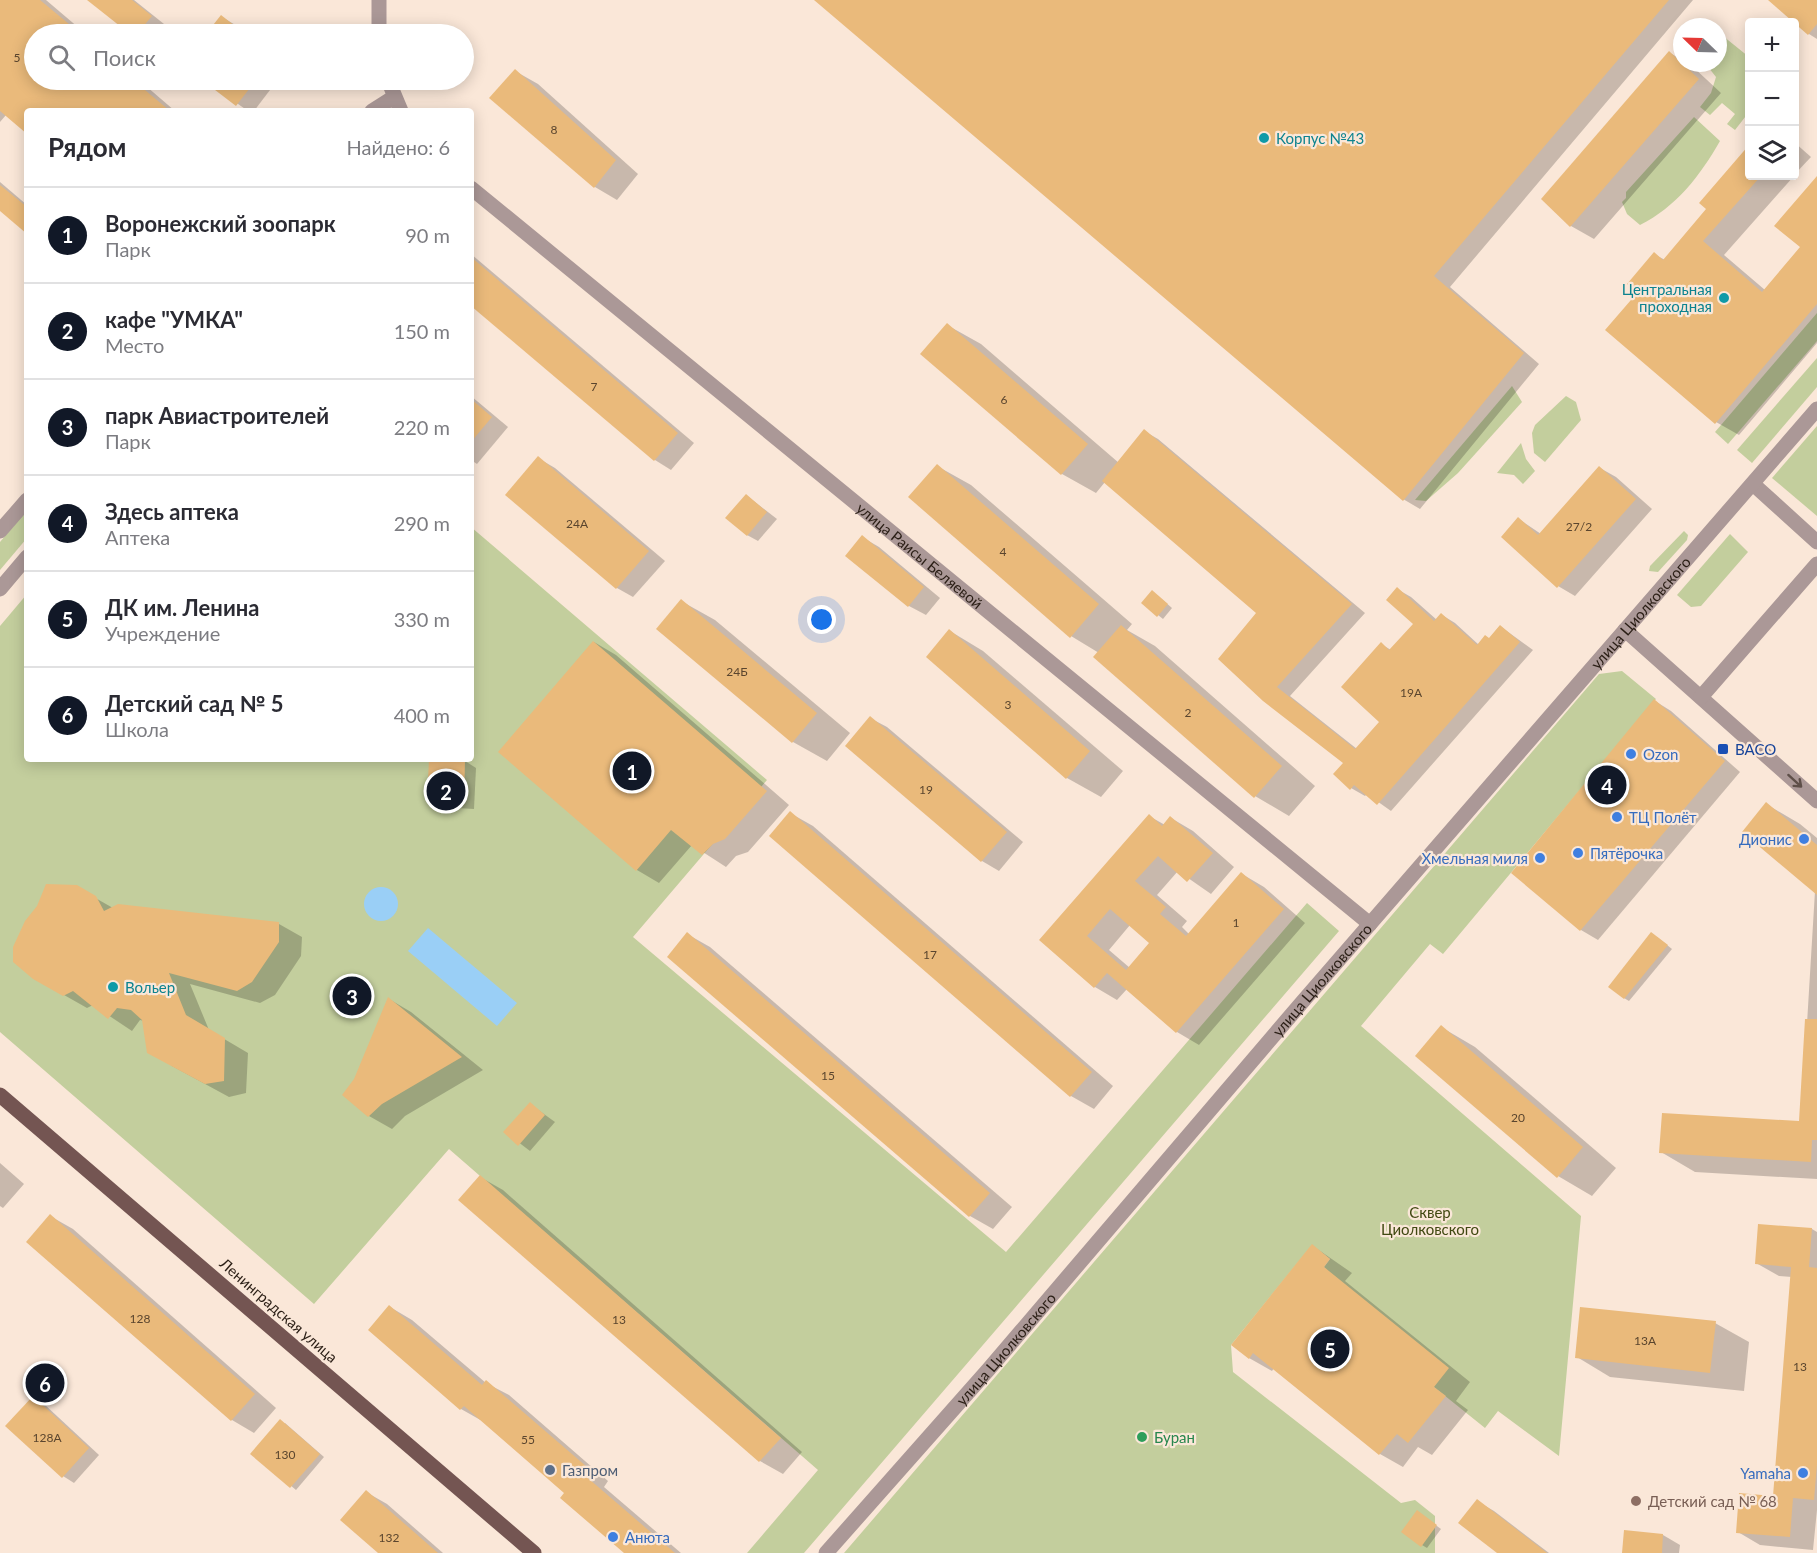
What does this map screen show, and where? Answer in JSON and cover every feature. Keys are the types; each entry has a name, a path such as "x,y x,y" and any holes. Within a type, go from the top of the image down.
{"main road":[{"name":"Ленинградская улица","path":"0,1095 534,1553"}],"street":[{"path":"379,0 379,24"},
{"path":"390,90 394,106"},
{"name":"улица Раисы Беляевой","path":"474,190 1370,924"},
{"name":"улица Циолковского","path":"826,1553 988,1370 1370,924 1817,409"},
{"path":"1753,484 1817,542"},
{"path":"0,531 24,503"},
{"path":"0,589 24,561"},
{"path":"1701,697 1817,564"},
{"path":"1625,630 1817,801"}],"green space":[{"path":"1727,39 1745,54 1745,117 1735,130 1727,124 1735,114 1722,103 1710,115 1700,107 1711,93 1716,77 1712,72 1727,72"},
{"path":"1694,117 1720,141 1704,166 1676,200 1640,225 1627,214 1622,202 1626,198 1626,192"},
{"path":"1817,313 1817,341 1728,444 1715,432"},
{"path":"1817,358 1817,387 1752,463 1737,450"},
{"path":"1512,386 1522,402 1458,473 1426,501 1415,500"},
{"path":"1566,396 1576,402 1581,420 1545,462 1534,453 1532,433 1535,425"},
{"path":"1817,426 1817,516 1772,478"},
{"path":"1521,443 1526,459 1535,471 1523,484 1514,475 1497,473"},
{"path":"24,514 24,542 0,570 0,542"},
{"path":"474,530 767,780 633,937 1006,1252 1307,903 1339,931 804,1553 747,1553 818,1470 449,1149 314,1304 0,1032 0,626 24,598 24,762 474,762"},
{"path":"1684,531 1688,535 1687,540 1658,572 1649,571 1650,566"},
{"path":"1730,534 1748,552 1701,606 1691,607 1677,595"},
{"name":"Сквер Циолковского","path":"1622,671 1656,699 1443,954 1430,944 1361,1026 1581,1216 1559,1456 1498,1411 1485,1428 1434,1387 1324,1267 1330,1259 1312,1245 1231,1345 1233,1372 1401,1503 1415,1500 1435,1516 1435,1553 844,1553 1599,674"}],"water":[{"path":"381,887 393,892 398,904 393,916 381,921 369,916 364,904 369,892"},
{"path":"428,928 517,1003 497,1026 408,951"}],"building":[{"path":"0,0 40,0 69,24 24,24 24,90 145,90 166,108 24,108 24,131 0,111"},
{"path":"87,0 132,0 152,16 145,24 117,24"},
{"name":"Корпус №43","path":"814,0 1669,0 1434,276 1524,353 1403,501"},
{"path":"1768,0 1817,0 1817,24 1808,35 1799,27 1799,18 1789,18"},
{"path":"221,15 232,24 214,24"},
{"path":"1669,51 1673,55 1673,72 1692,72 1699,79 1570,227 1541,199"},
{"path":"515,69 616,160 594,188 489,98"},
{"path":"215,90 248,90 236,106"},
{"name":"Центральная проходная","path":"1745,150 1745,180 1757,180 1703,241 1762,292 1800,247 1774,226 1817,176 1817,304 1715,424 1605,330 1637,293 1627,284 1654,252 1663,260 1706,209 1699,203"},
{"path":"0,185 24,205 24,231 0,211"},
{"path":"474,260 678,433 654,461 474,309"},
{"path":"947,323 1088,444 1061,475 920,354"},
{"path":"474,402 492,417 474,438"},
{"path":"1144,429 1352,604 1277,687 1355,749 1379,722 1341,687 1381,642 1389,650 1413,624 1386,600 1397,587 1434,621 1441,613 1477,645 1485,635 1489,638 1500,625 1520,642 1377,805 1354,785 1350,790 1333,774 1343,763 1263,701 1218,659 1256,613 1102,481"},
{"path":"538,456 649,551 616,589 505,495"},
{"path":"937,464 1099,604 1070,638 908,497"},
{"path":"1599,466 1636,499 1557,588 1501,537 1518,517 1538,535"},
{"path":"746,494 767,512 747,536 725,518"},
{"path":"862,535 924,587 908,607 845,556"},
{"path":"1152,590 1168,604 1157,617 1141,603"},
{"path":"681,599 817,713 792,743 656,629"},
{"path":"1121,625 1282,766 1254,798 1093,657"},
{"path":"949,629 1090,751 1066,779 926,657"},
{"path":"593,641 767,791 725,839 713,844 702,855 671,830 636,871 498,752"},
{"name":"ТЦ Полёт","path":"1654,699 1725,761 1580,931 1511,873"},
{"path":"870,716 1007,832 981,862 845,746"},
{"path":"429,762 465,762 464,803 427,802"},
{"path":"1766,802 1817,845 1817,895 1742,832"},
{"path":"790,811 1092,1072 1070,1097 769,836"},
{"path":"1149,814 1162,826 1170,816 1213,853 1187,882 1158,856 1135,881 1166,907 1160,914 1186,936 1241,872 1284,909 1176,1033 1107,973 1094,988 1039,940","holes":["1110,909 1149,943 1126,970 1087,936"]},
{"name":"Вольер","path":"46,884 77,885 96,896 104,911 118,904 279,922 279,942 252,982 237,991 169,973 186,1015 225,1038 224,1081 205,1084 147,1053 142,1020 131,1010 117,1008 108,1019 73,991 63,996 33,979 13,962 13,947 25,921 37,906"},
{"path":"687,932 990,1193 969,1217 667,957"},
{"path":"1651,932 1668,945 1624,999 1608,987"},
{"path":"388,997 462,1057 382,1104 368,1117 342,1095 354,1079"},
{"path":"1805,1019 1817,1019 1817,1140 1812,1140 1811,1162 1659,1153 1662,1113 1799,1121"},
{"path":"1441,1025 1583,1147 1557,1178 1415,1056"},
{"path":"530,1102 545,1115 518,1146 503,1132"},
{"path":"480,1175 781,1438 759,1462 458,1200"},
{"path":"50,1214 255,1394 231,1421 26,1242"},
{"path":"1758,1224 1812,1228 1809,1267 1817,1268 1817,1464 1814,1500 1793,1498 1790,1537 1736,1533 1739,1493 1773,1496 1791,1267 1755,1264"},
{"path":"1312,1244 1330,1259 1324,1267 1449,1368 1434,1387 1446,1396 1408,1443 1397,1434 1379,1455 1253,1353 1249,1359 1231,1345"},
{"path":"389,1305 482,1385 486,1380 587,1467 582,1473 675,1553 624,1553 560,1498 564,1493 464,1406 460,1410 368,1330"},
{"path":"1580,1307 1716,1321 1710,1373 1575,1358"},
{"path":"33,1396 89,1448 62,1478 5,1426"},
{"path":"280,1419 320,1454 290,1488 250,1454"},
{"path":"366,1490 438,1553 378,1553 340,1520"},
{"path":"1477,1499 1547,1553 1497,1553 1458,1523"},
{"path":"1417,1510 1437,1525 1421,1547 1401,1532"},
{"path":"1624,1530 1663,1534 1662,1553 1622,1553"}],"place":[{"name":"Корпус №43","path":"1264,138"},
{"name":"Центральная проходная","path":"1724,298"},
{"name":"ВАСО","path":"1723,749"},
{"name":"Ozon","path":"1631,754"},
{"name":"Воронежский зоопарк","path":"632,771"},
{"name":"Здесь аптека","path":"1607,785"},
{"name":"кафе \"УМКА\"","path":"446,791"},
{"name":"ТЦ Полёт","path":"1617,817"},
{"name":"Дионис","path":"1804,839"},
{"name":"Пятёрочка","path":"1578,853"},
{"name":"Хмельная миля","path":"1540,858"},
{"name":"Вольер","path":"113,987"},
{"name":"парк Авиастроителей","path":"352,996"},
{"name":"ДК им. Ленина","path":"1330,1349"},
{"name":"Детский сад № 5","path":"45,1383"},
{"name":"Буран","path":"1142,1437"},
{"name":"Газпром","path":"550,1470"},
{"name":"Yamaha","path":"1803,1473"},
{"name":"Детский сад № 68","path":"1636,1501"},
{"name":"Анюта","path":"613,1537"}]}
